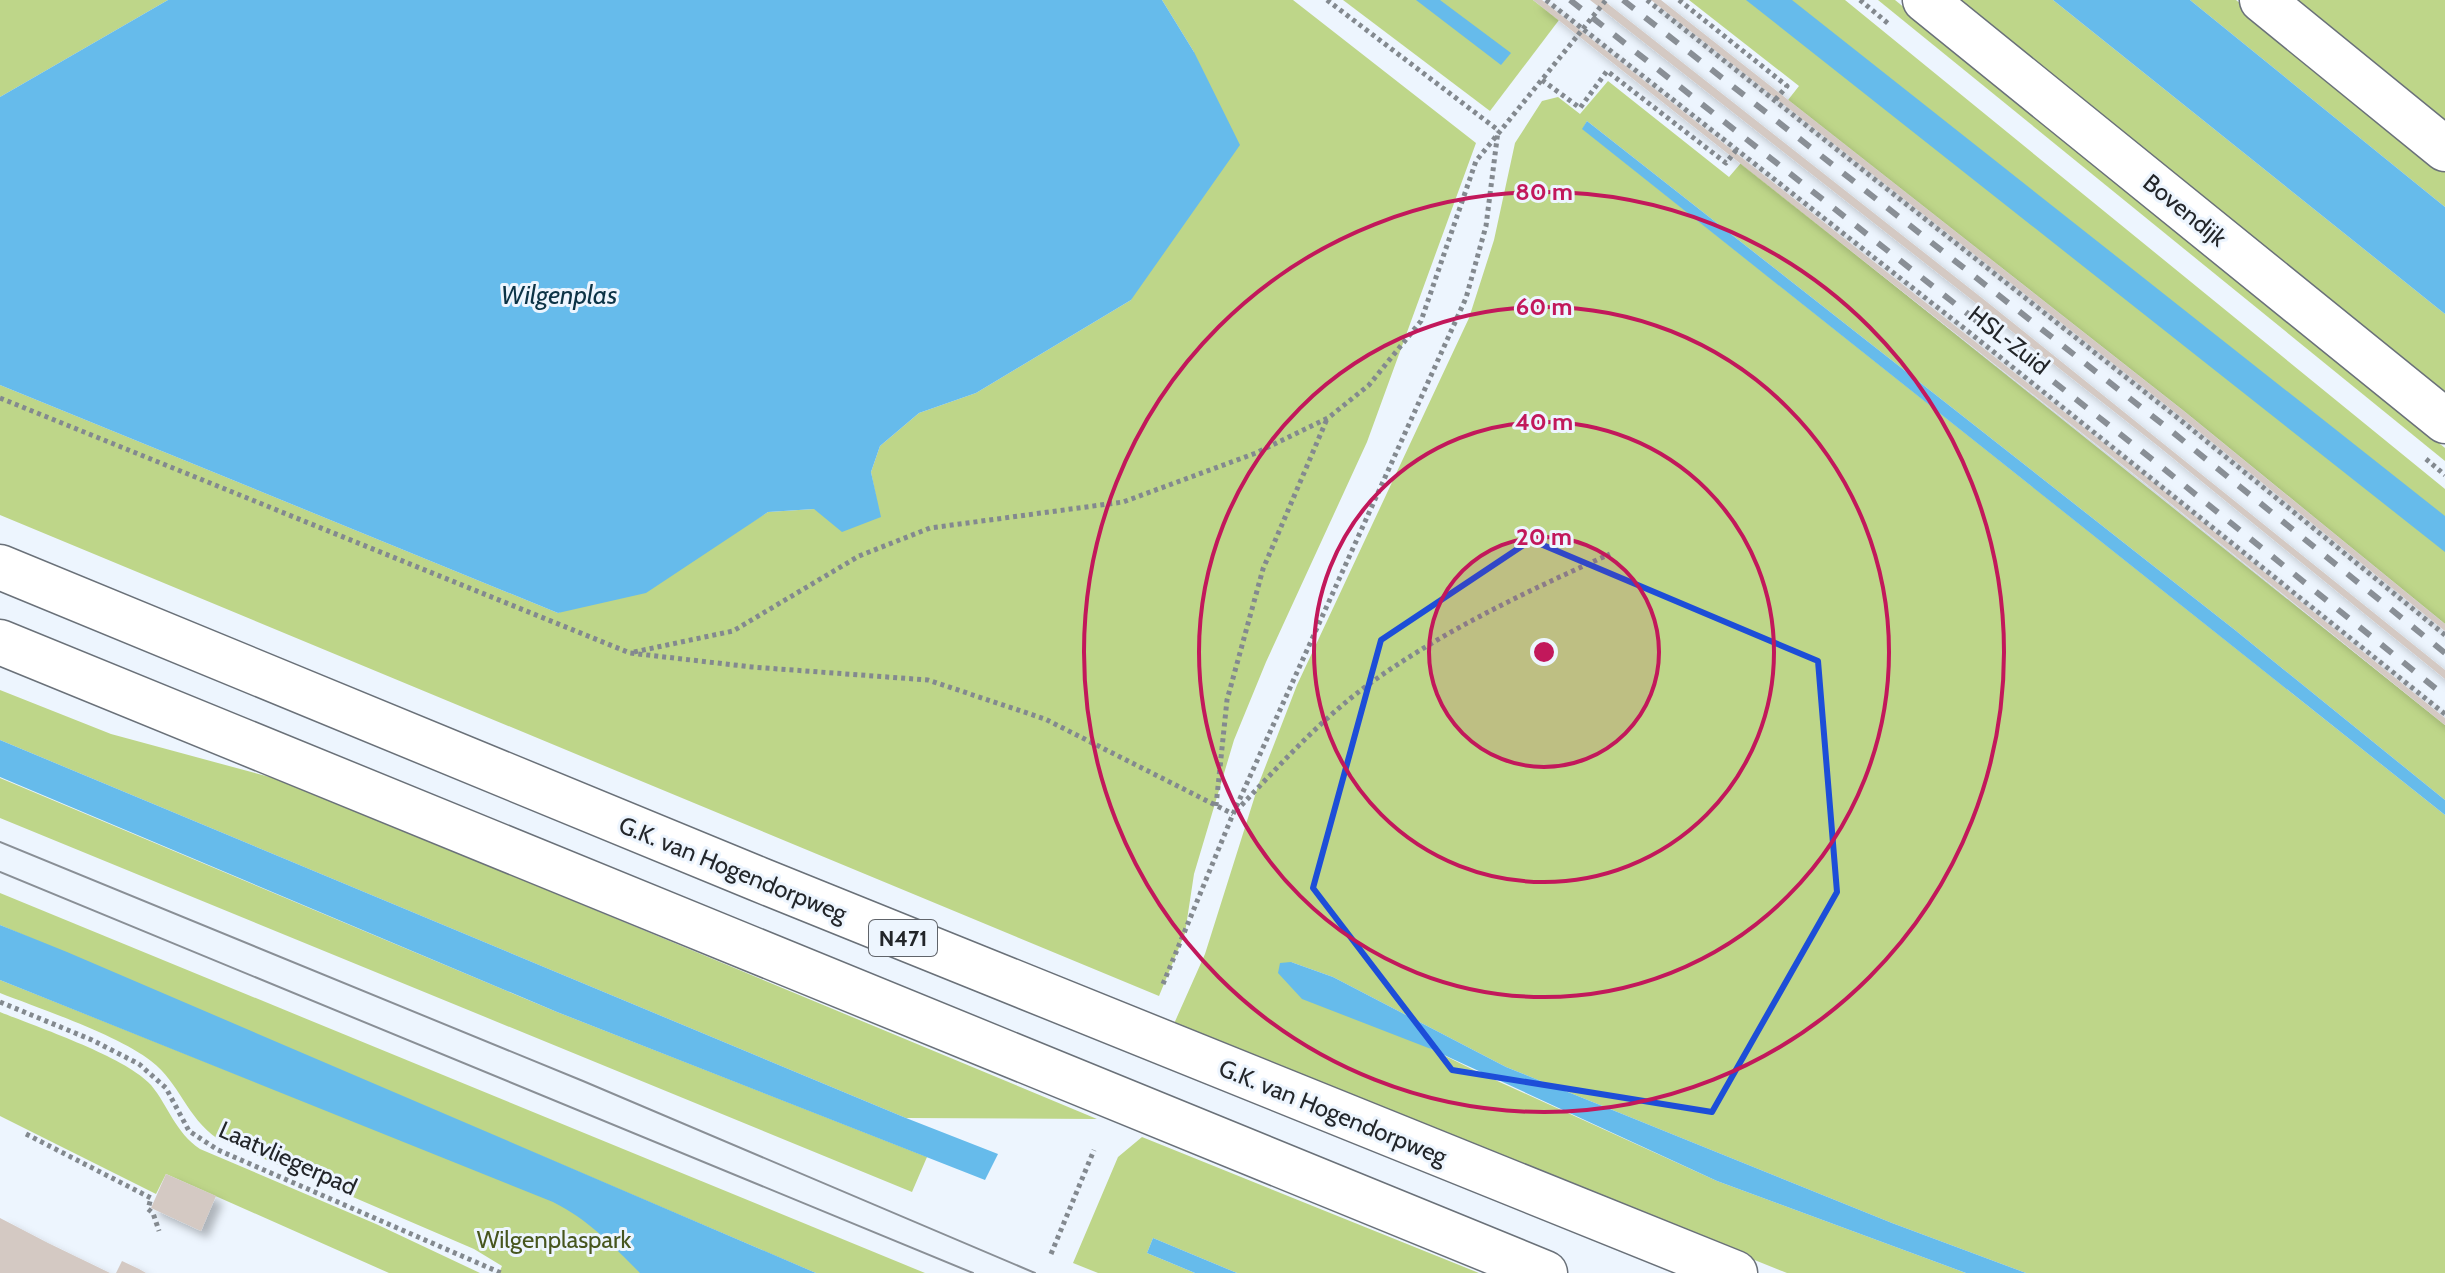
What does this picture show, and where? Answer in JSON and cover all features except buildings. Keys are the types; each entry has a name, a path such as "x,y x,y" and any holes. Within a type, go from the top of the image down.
{"main road":[{"name":"Bovendijk","path":"1925,0 2445,421"},
{"path":"2262,0 2445,149"},
{"name":"G.K. van Hogendorpweg","path":"0,567 817,903 1735,1273"},
{"path":"0,642 1545,1273"}],"path":[{"path":"1327,0 1498,130"},
{"name":"HSL-Zuid","path":"1546,0 2445,714"},
{"path":"630,653 733,631 859,556 930,528 1123,502 1256,453 1328,418 1369,385 1421,321 1476,161 1606,0"},
{"name":"HSL-Zuid","path":"1647,0 2179,419 2445,635"},
{"path":"1679,0 1787,86 1775,100"},
{"path":"1542,80 1580,108 1607,71 1726,163 1737,149"},
{"path":"1163,984 1233,814 1466,298 1486,226 1498,130"},
{"path":"0,398 630,653 752,667 928,680 1045,719 1233,814"},
{"path":"1216,807 1227,700 1263,569 1328,418"},
{"path":"1233,814 1301,742 1377,678 1499,604 1610,554"},
{"name":"Laatvliegerpad","path":"0,1002 92,1040 139,1064 166,1088 189,1131 218,1150 501,1273"},
{"path":"26,1134 151,1198 148,1209 153,1213 159,1231"},
{"path":"1051,1254 1094,1150"}],"highlighted area":[{"path":"1531,540 1818,661 1837,892 1712,1112 1452,1070 1313,888 1381,640"}],"green space":[{"path":"0,0 168,0 0,97"},
{"path":"1162,0 1293,0 1476,143 1367,442 1266,662 1234,740 1194,874 1185,933 1159,996 0,515 0,385 558,613 716,544 768,512 814,509 880,517 871,472 880,446 919,413 976,393 1131,300 1194,52"},
{"path":"1343,0 1533,0 1559,20 1490,111"},
{"path":"1689,0 1845,0 2445,489 2445,624 2185,412 1788,100 1799,86"},
{"path":"1878,0 1895,0 2445,448 2445,461"},
{"path":"1957,0 2053,0 2445,314 2445,395"},
{"path":"2190,0 2236,0 2445,170 2445,207"},
{"path":"2280,0 2445,0 2445,133"},
{"path":"1608,81 1729,177 1741,163 2445,725 2445,800 2235,630 1587,121 1583,129 2445,815 2445,1273 2026,1273 1892,1223 1506,1067 1333,977 1291,962 1431,1049 1482,1074 1717,1181 1966,1273 1787,1273 1173,1026 1205,954 1259,783 1297,685 1469,318 1494,240 1515,143 1542,101 1558,97 1580,114"},
{"path":"0,690 111,734 288,782 1097,1119 906,1118 0,740"},
{"path":"0,778 557,1012 927,1157 912,1192 0,818"},
{"path":"0,893 925,1273 816,1273 0,925"},
{"name":"Wilgenplaspark","path":"0,980 537,1194 726,1273 499,1273 502,1266 474,1249 218,1139 198,1121 169,1079 151,1061 100,1032 0,993"},
{"path":"0,1012 80,1044 139,1074 157,1093 184,1135 200,1149 376,1224 480,1273 389,1273 166,1174 156,1194 0,1116"},
{"path":"1142,1137 1479,1273 1237,1273 1153,1238 1147,1253 1195,1273 1098,1273 1073,1263 1118,1157"}],"water":[{"name":"Wilgenplas","path":"168,0 1162,0 1194,52 1240,145 1131,300 976,393 919,413 880,446 871,472 881,517 842,532 814,509 768,512 646,593 558,613 0,385 0,97"},
{"path":"1416,0 1440,0 1511,53 1501,65"},
{"path":"1746,0 1792,0 2445,516 2445,552"},
{"path":"2053,0 2190,0 2445,207 2445,314"},
{"path":"1587,121 2235,630 2445,800 2445,815 1582,129"},
{"path":"0,740 998,1154 985,1180 557,1012 0,777"},
{"path":"0,925 816,1273 640,1273 589,1225 553,1202 0,980"},
{"path":"1291,962 1333,977 1506,1067 1892,1223 2026,1273 1966,1273 1717,1181 1431,1049 1302,999 1278,973 1280,963"},
{"path":"1153,1238 1237,1273 1195,1273 1147,1253"}],"tram line":[{"path":"0,842 583,1081 1035,1273"},
{"path":"0,872 973,1273"}],"railway":[{"path":"1570,0 2153,460 2445,696"},
{"path":"1623,0 2170,430 2445,653"}]}
